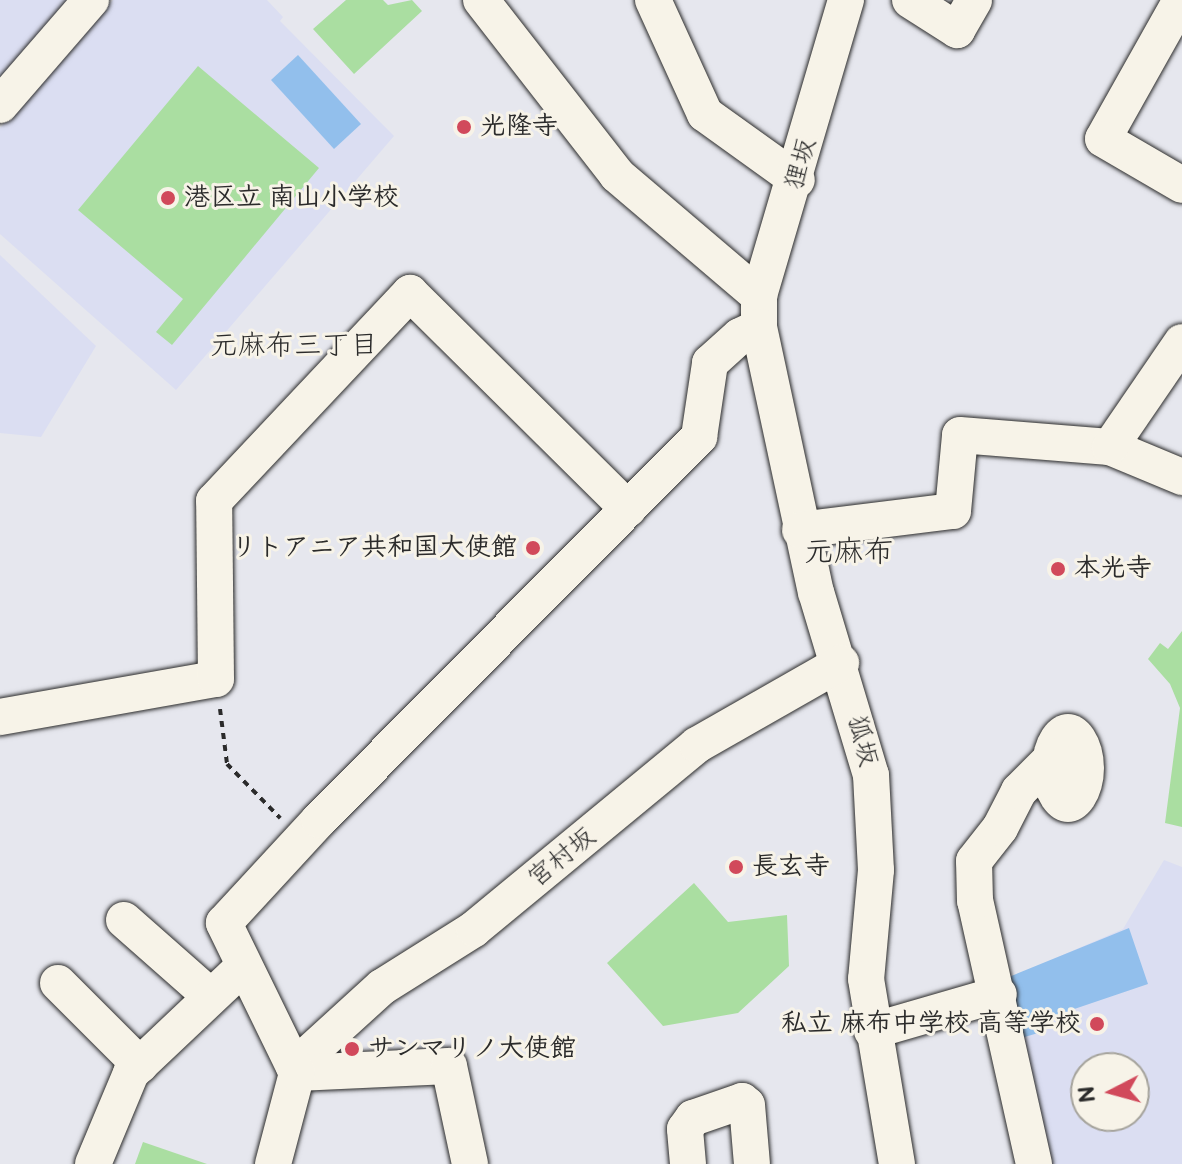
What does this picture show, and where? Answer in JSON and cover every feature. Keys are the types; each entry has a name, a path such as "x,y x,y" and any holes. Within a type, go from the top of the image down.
{"street":[{"path":"0,105 91,0"},
{"path":"273,1164 295,1070 224,923 301,840 699,437 710,363 740,336 759,312 617,175 481,0"},
{"path":"653,0 705,114 797,180"},
{"name":"狸坂","path":"759,312 846,0"},
{"path":"910,0 957,30 974,0"},
{"path":"1181,0 1103,139 1182,185"},
{"path":"0,717 216,679 214,501 410,293 628,509"},
{"name":"狐坂","path":"759,312 800,530 871,775 876,821 866,979 872,1031 897,1164"},
{"path":"1110,447 1182,342"},
{"path":"800,530 953,511 960,435 1110,447 1182,477"},
{"name":"宮村坂","path":"295,1070 382,987 474,929 697,745 841,663"},
{"path":"1034,1164 999,994 975,901 974,861 1000,828 1019,791 1054,756"},
{"path":"124,920 209,995"},
{"path":"93,1164 131,1073 209,995 243,967"},
{"path":"58,983 140,1065"},
{"path":"872,1031 999,994"},
{"path":"295,1070 449,1066 470,1164"},
{"path":"688,1164 685,1129 693,1118 742,1101 747,1105 752,1164"}],"path":[{"path":"216,679 227,764 301,840"}],"shaded area":[{"path":"0,0 71,0 0,84"},
{"name":"港区立 南山小学校","path":"113,0 267,0 283,17 280,21 394,136 176,390 0,234 0,128"},
{"path":"0,255 96,346 41,437 0,433"},
{"name":"私立 麻布中学校 高等学校","path":"1164,860 1182,867 1182,1164 1042,1164 1002,981 1123,929"}],"green space":[{"path":"346,0 383,0 388,5 412,0 422,11 354,74 313,29"},
{"path":"198,66 319,168 172,345 156,332 183,299 78,210"},
{"path":"1182,631 1182,827 1165,823 1180,708 1170,684 1148,659 1160,643 1168,649"},
{"path":"694,883 728,922 787,915 789,966 738,1013 663,1026 607,963"},
{"path":"143,1142 207,1164 135,1164"}],"water":[{"path":"298,55 361,124 334,149 271,80"},
{"path":"1129,928 1148,984 1036,1022 1038,1033 1018,1039 1004,979"}],"place":[{"name":"光隆寺","path":"464,127"},
{"name":"港区立 南山小学校","path":"168,198"},
{"name":"リトアニア共和国大使館","path":"533,548"},
{"name":"本光寺","path":"1058,569"},
{"name":"長玄寺","path":"736,867"},
{"name":"私立 麻布中学校 高等学校","path":"1097,1024"},
{"name":"サンマリノ大使館","path":"352,1049"}],"district":[{"name":"元麻布三丁目","path":"294,346"},
{"name":"元麻布","path":"849,552"}]}
